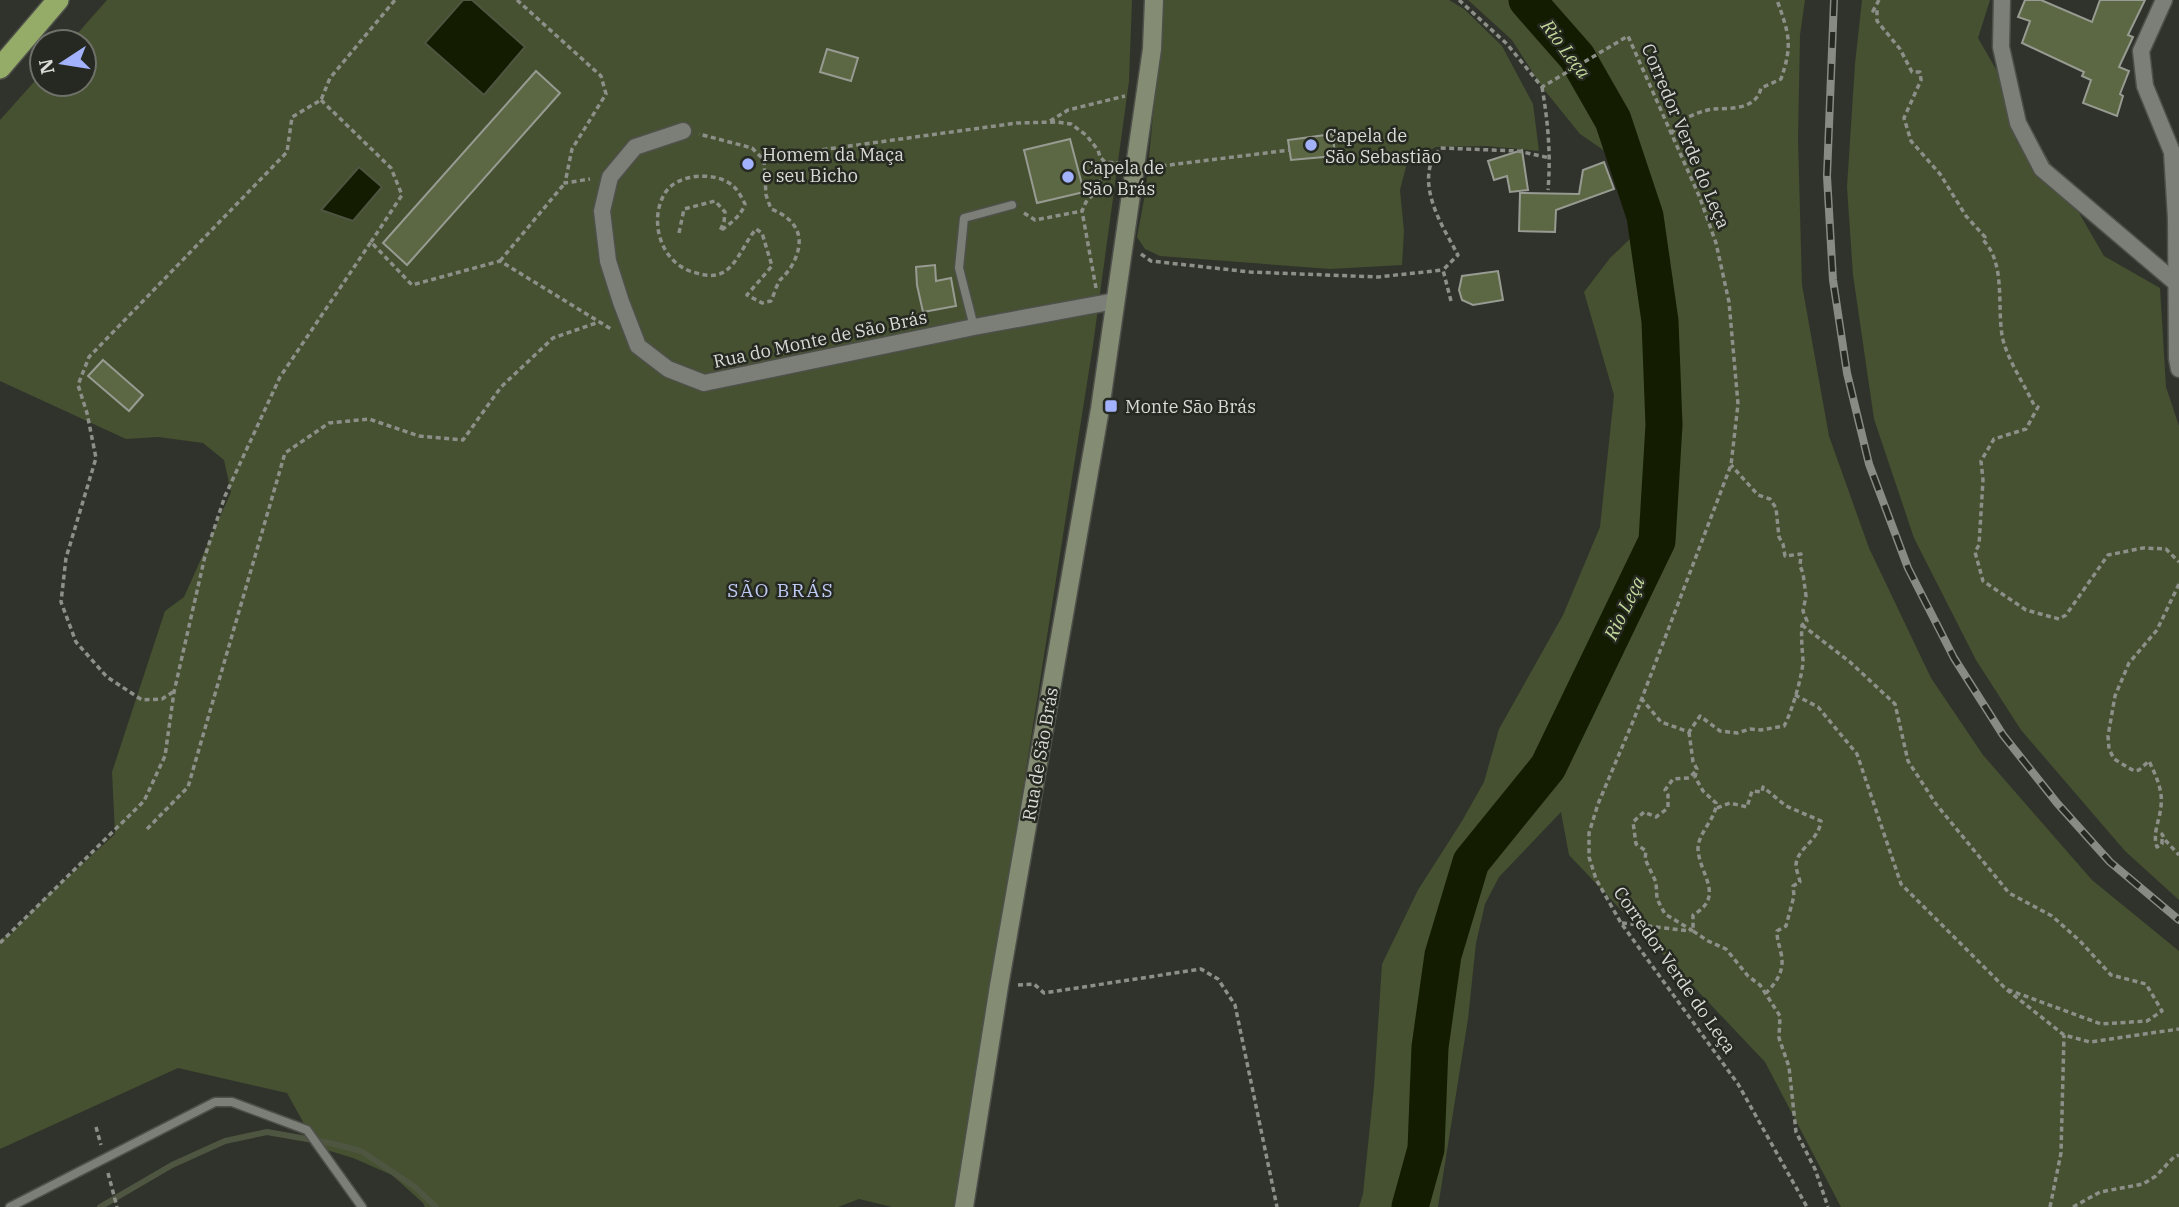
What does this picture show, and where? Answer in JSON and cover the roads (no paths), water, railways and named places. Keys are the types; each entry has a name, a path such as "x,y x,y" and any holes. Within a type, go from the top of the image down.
{"highway":[{"path":"0,68 58,0"}],"main road":[{"name":"Rua de São Brás","path":"964,1207 999,986 1100,409 1152,49 1154,0"}],"street":[{"path":"2002,0 2001,47 2018,123 2042,169 2176,283"},
{"path":"2164,0 2141,51 2145,86 2172,152 2179,369"},
{"name":"Rua do Monte de São Brás","path":"683,131 635,147 610,177 602,211 608,261 638,346 668,369 704,383 1115,301"}],"lane":[{"path":"974,327 959,268 964,218 1012,205"},
{"path":"10,1207 215,1102 232,1102 307,1130 362,1207"}],"waterway":[{"name":"Rio Leça","path":"1410,1207 1426,1149 1430,1047 1443,955 1471,862 1548,767 1657,541 1664,425 1660,321 1645,216 1613,120 1577,57 1527,0"},
{"path":"100,1207 172,1165 225,1141 267,1132 361,1151 415,1187 436,1207"}],"railway":[{"path":"1834,0 1827,176 1833,280 1847,373 1869,464 1908,568 1954,658 2003,735 2057,803 2110,862 2179,920"}],"place":[{"name":"Capela de São Sebastião","path":"1311,145"},
{"name":"Homem da Maça e seu Bicho","path":"748,164"},
{"name":"Capela de São Brás","path":"1068,177"},
{"name":"Monte São Brás","path":"1111,406"}],"district":[{"name":"SÃO BRÁS","path":"781,590"}]}
